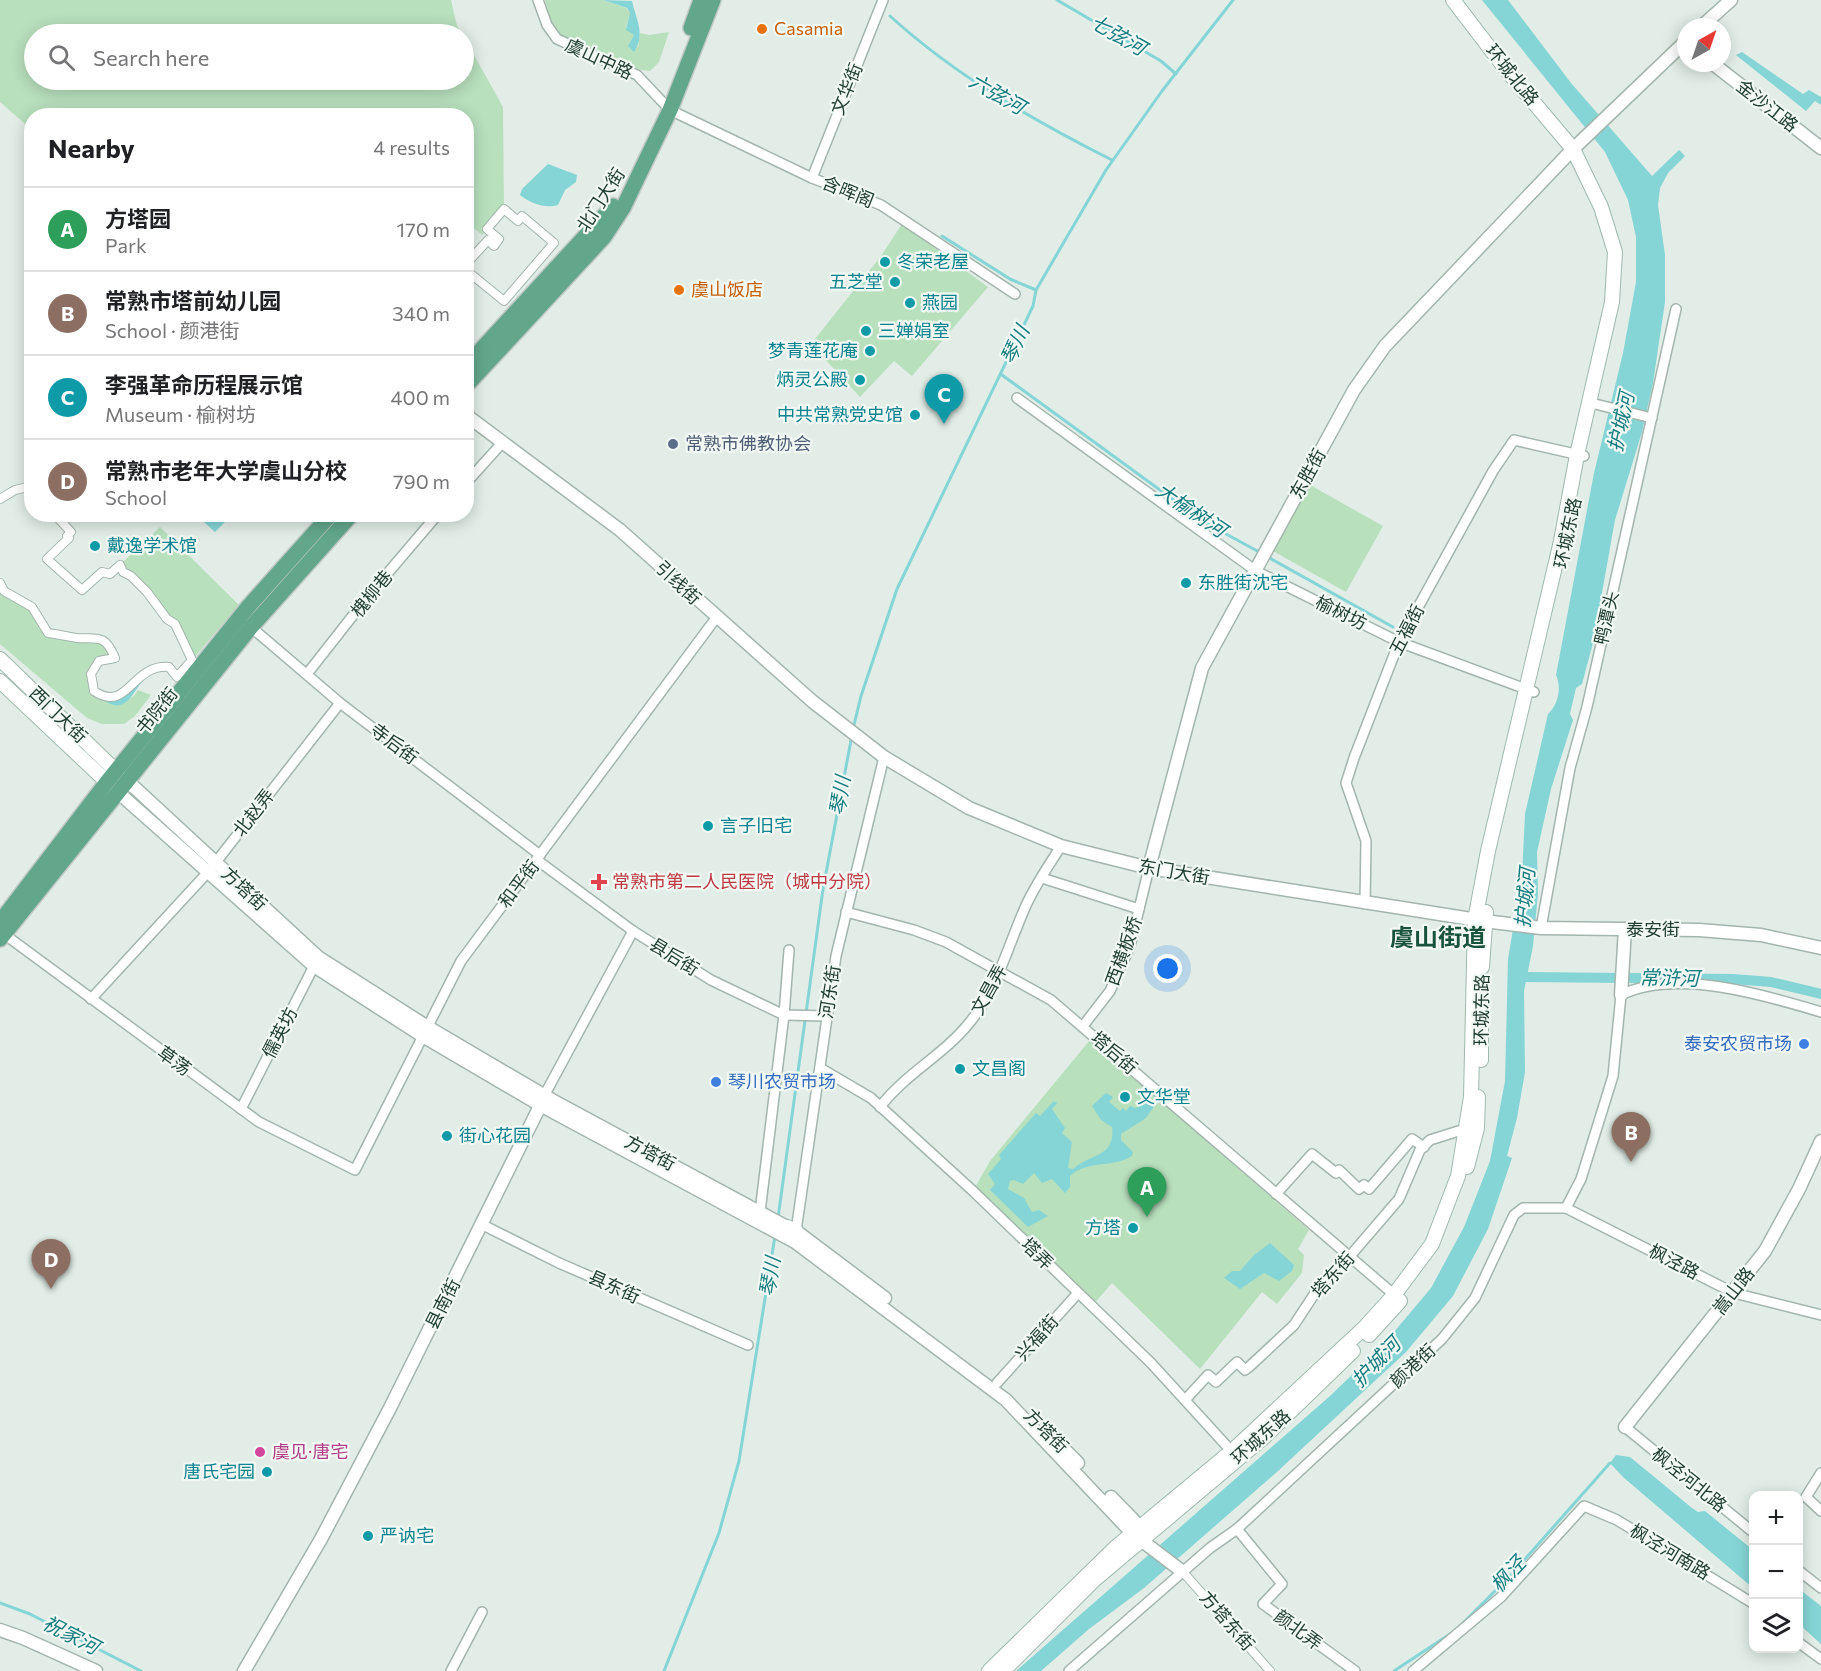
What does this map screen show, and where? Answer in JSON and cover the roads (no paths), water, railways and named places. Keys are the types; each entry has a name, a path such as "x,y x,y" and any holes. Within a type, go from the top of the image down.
{"main road":[{"name":"北门大街","path":"474,377 604,237 644,169 701,0"},
{"name":"北门大街","path":"474,357 604,219 620,197 666,106 713,0"},
{"name":"环城北路","path":"1453,0 1508,72 1576,147"},
{"name":"环城北路","path":"1458,0 1576,147"},
{"name":"环城东路","path":"1576,147 1605,196 1620,246 1619,298 1595,404 1580,455"},
{"name":"环城东路","path":"1003,1671 1140,1534 1235,1455 1263,1438 1385,1319 1397,1298 1440,1243 1465,1176 1471,1128 1483,1024 1479,920 1499,839 1612,302 1615,252 1601,207 1576,147"},
{"name":"书院街","path":"2,931 248,607 324,522"},
{"name":"书院街","path":"116,781 345,522"},
{"name":"西门大街","path":"0,659 116,781"},
{"name":"西门大街","path":"0,681 116,781"},
{"name":"环城东路","path":"989,1671 1115,1548 1140,1534"}],"street":[{"name":"虞山中路","path":"538,0 547,25 557,39 637,75 666,106"},
{"name":"文华街","path":"812,178 883,0"},
{"path":"1711,18 1731,0"},
{"name":"东胜街","path":"1149,868 1202,668 1354,390 1385,346 1612,110 1677,50"},
{"name":"金沙江路","path":"1724,72 1821,148"},
{"name":"含晖阁","path":"666,106 812,178 886,208 1015,294"},
{"path":"474,255 488,240 494,246 500,239 487,229 504,209 518,221 522,216 554,243 504,301 474,277"},
{"name":"鸭潭头","path":"1541,928 1570,768 1587,707 1676,309"},
{"name":"榆树坊","path":"1017,398 1258,567 1399,642 1530,691"},
{"path":"1595,404 1652,418"},
{"name":"引线街","path":"474,421 620,530 716,618 847,729 884,757"},
{"name":"五福街","path":"1365,904 1366,841 1346,783 1399,642 1493,471 1514,440 1580,455"},
{"path":"474,474 503,442"},
{"path":"0,499 15,490 24,488"},
{"path":"0,583 4,591 32,607 48,633 76,638 95,637 106,641 115,658 99,661 91,674 94,691 102,696 115,698 122,694 138,676 152,668 169,667 177,677 192,660 174,624 167,619 132,576 123,572 120,565 110,574 102,572 82,590 47,559 69,538 67,536 71,532 62,522"},
{"name":"槐柳巷","path":"307,674 376,586 431,522"},
{"name":"和平街","path":"355,1170 423,1030 461,961 716,618"},
{"name":"寺后街","path":"252,627 340,703 539,858"},
{"name":"北赵弄","path":"91,999 212,867 340,703"},
{"name":"东门大街","path":"884,757 969,808 1061,846 1149,868 1365,904 1479,920"},
{"name":"河东街","path":"789,1231 820,1068 826,1016 846,912 884,757"},
{"name":"方塔街","path":"116,781 316,962 423,1030 543,1101 789,1231 997,1383 1140,1534"},
{"name":"文昌弄","path":"880,1107 895,1087 951,1043 971,1021 1002,971 1024,908 1061,846"},
{"name":"县后街","path":"539,858 633,931 711,980 784,1015 826,1016"},
{"name":"西横板桥","path":"1083,1026 1110,991 1130,946 1149,868"},
{"path":"1042,878 1139,909"},
{"name":"塔后街","path":"846,912 924,934 970,953 1051,1000 1397,1298"},
{"name":"泰安街","path":"1479,920 1541,928 1699,930 1761,935 1821,948"},
{"path":"1566,1208 1581,1179 1613,1076 1625,929"},
{"name":"草荡","path":"2,931 259,1122 355,1170"},
{"name":"县南街","path":"244,1671 321,1539 483,1225 543,1101 633,931"},
{"path":"765,1218 789,950"},
{"name":"儒英坊","path":"242,1109 316,962"},
{"path":"1621,995 1638,986 1678,984 1748,992 1821,1012"},
{"name":"塔弄","path":"820,1068 871,1098 973,1191 1151,1363 1235,1455"},
{"path":"1276,1194 1312,1154 1336,1173 1339,1170 1359,1189 1364,1185 1369,1189 1413,1139 1424,1147 1430,1140 1471,1128"},
{"name":"嵩山路","path":"1625,1427 1734,1293 1776,1232 1821,1141"},
{"name":"塔东街","path":"1185,1400 1208,1375 1216,1382 1237,1362 1245,1370 1294,1325 1319,1287 1350,1256 1399,1199 1424,1147"},
{"name":"颜港街","path":"1074,1669 1183,1572 1237,1529 1442,1339 1475,1298 1514,1215 1524,1208 1566,1208"},
{"name":"枫泾路","path":"1566,1208 1734,1293 1821,1315"},
{"name":"县东街","path":"483,1225 559,1263 748,1345"},
{"name":"方塔街","path":"789,1231 1006,1400 1140,1534 1183,1572"},
{"name":"兴福街","path":"997,1383 1078,1293"},
{"name":"枫泾河北路","path":"1625,1427 1749,1529"},
{"path":"1821,1473 1806,1497 1821,1511"},
{"name":"枫泾河南路","path":"1413,1671 1501,1597 1584,1506 1617,1520 1749,1601"},
{"name":"颜北弄","path":"1237,1529 1282,1584 1263,1604 1355,1671"},
{"name":"方塔东街","path":"1183,1572 1270,1671"},
{"path":"1803,1574 1821,1588"},
{"path":"451,1671 482,1612"},
{"path":"0,1630 96,1671"},
{"path":"1803,1646 1821,1659"}],"water":[{"path":"603,0 632,1 640,33 638,46 634,52 628,46 634,35 626,30 630,13 627,8"},
{"name":"护城河","path":"1482,0 1508,0 1571,83 1652,176 1679,150 1685,156 1668,173 1660,188 1658,205 1665,255 1665,302 1653,383 1642,432 1615,520 1593,643 1582,684 1576,688 1570,714 1573,720 1551,789 1537,852 1538,893 1533,946 1524,991 1525,1072 1517,1118 1507,1156 1512,1158 1488,1229 1453,1296 1406,1352 1278,1471 1144,1588 1089,1629 1041,1671 1016,1671 1330,1396 1383,1345 1431,1288 1464,1227 1490,1161 1505,1081 1508,959 1522,876 1525,814 1548,714 1558,696 1559,685 1556,675 1594,473 1623,353 1636,282 1636,237 1628,200 1605,152"},
{"path":"1742,52 1803,94 1809,90 1821,97 1821,105 1815,101 1806,111 1736,55"},
{"path":"548,164 577,175 576,182 565,190 558,205 553,206 528,201 520,195 522,189"},
{"path":"204,522 225,522 215,532"},
{"path":"160,670 147,676 128,700 122,704 108,703 99,696 115,697 138,676"},
{"path":"1106,1093 1113,1097 1109,1102 1120,1111 1123,1108 1126,1111 1130,1106 1136,1108 1149,1099 1155,1105 1146,1118 1121,1134 1121,1140 1133,1152 1132,1156 1125,1160 1077,1171 1070,1176 1070,1187 1065,1193 1052,1179 1042,1183 1034,1173 1023,1184 1014,1180 1010,1181 1008,1189 1024,1198 1032,1212 1039,1210 1048,1216 1028,1227 990,1190 995,1184 988,1174 1001,1159 999,1155 1036,1113 1040,1116 1054,1101 1057,1103 1052,1109 1065,1128 1062,1133 1072,1142 1068,1168 1073,1169 1100,1154 1110,1145 1112,1127 1101,1120 1092,1106"},
{"path":"1270,1243 1294,1265 1292,1271 1279,1281 1264,1273 1240,1289 1224,1278 1232,1271 1240,1271 1254,1255"},
{"path":"1616,1455 1630,1457 1692,1508 1698,1512 1705,1511 1749,1547 1749,1585 1623,1477 1610,1463"},
{"path":"1803,1592 1821,1606 1821,1644 1803,1628"}],"waterway":[{"name":"七弦河","path":"1057,0 1161,61 1176,74"},
{"name":"琴川","path":"853,729 861,696 897,589 1033,306 1036,290 1106,170 1162,91 1233,0"},
{"name":"六弦河","path":"890,16 941,58 996,96 1112,160"},
{"path":"942,236 1010,279 1036,290"},
{"name":"大榆树河","path":"1002,375 1204,522 1261,553"},
{"name":"大榆树河","path":"1266,556 1393,627"},
{"name":"琴川","path":"778,1218 823,889 852,735"},
{"name":"常浒河","path":"1516,977 1733,979 1771,982 1821,994"},
{"name":"琴川","path":"664,1671 719,1533 739,1461 775,1236"},
{"name":"枫泾","path":"1462,1624 1511,1575 1610,1463"},
{"name":"祝家河","path":"0,1603 30,1614 141,1671"},
{"name":"枫泾","path":"1394,1671 1450,1634"}],"place":[{"name":"Casamia","path":"762,29"},
{"name":"冬荣老屋","path":"885,262"},
{"name":"五芝堂","path":"895,282"},
{"name":"虞山饭店","path":"679,290"},
{"name":"燕园","path":"910,303"},
{"name":"三婵娟室","path":"866,331"},
{"name":"梦青莲花庵","path":"870,351"},
{"name":"炳灵公殿","path":"860,380"},
{"name":"中共常熟党史馆","path":"915,415"},
{"name":"李强革命历程展示馆","path":"944,424"},
{"name":"常熟市佛教协会","path":"673,444"},
{"name":"戴逸学术馆","path":"95,546"},
{"name":"东胜街沈宅","path":"1186,583"},
{"name":"言子旧宅","path":"708,826"},
{"name":"常熟市第二人民医院（城中分院）","path":"599,882"},
{"name":"泰安农贸市场","path":"1804,1044"},
{"name":"文昌阁","path":"960,1069"},
{"name":"琴川农贸市场","path":"716,1082"},
{"name":"文华堂","path":"1125,1097"},
{"name":"街心花园","path":"447,1136"},
{"name":"常熟市塔前幼儿园","path":"1631,1162"},
{"name":"方塔园","path":"1147,1217"},
{"name":"方塔","path":"1133,1228"},
{"name":"常熟市老年大学虞山分校","path":"51,1289"},
{"name":"虞见·唐宅","path":"260,1452"},
{"name":"唐氏宅园","path":"267,1472"},
{"name":"严讷宅","path":"368,1536"}],"district":[{"name":"虞山街道","path":"1438,938"}]}
